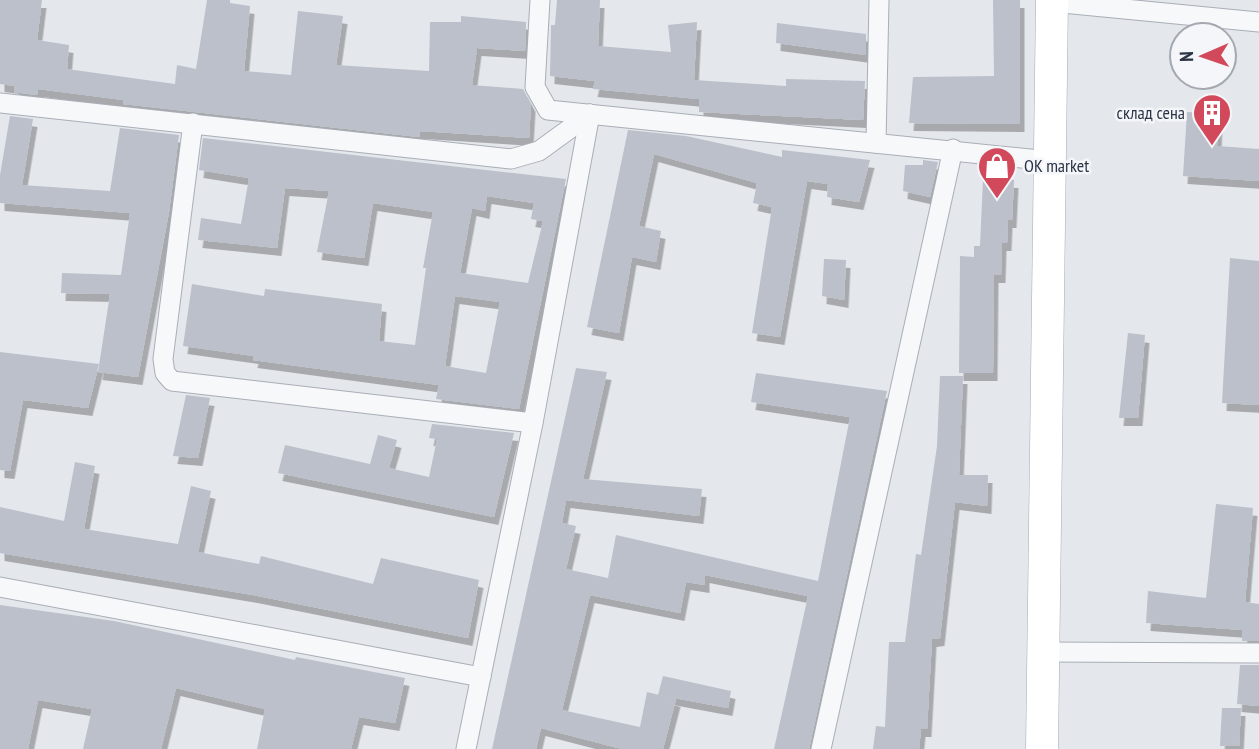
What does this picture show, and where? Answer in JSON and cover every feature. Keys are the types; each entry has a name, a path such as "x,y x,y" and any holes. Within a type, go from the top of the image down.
{"main road":[{"path":"1042,749 1052,1"}],"street":[{"path":"540,0 535,87 548,110 953,149 1050,161"},
{"path":"876,143 879,0"},
{"path":"1052,1 1259,22"},
{"path":"0,103 511,159 539,151 590,114"},
{"path":"466,749 533,422 590,114"},
{"path":"193,123 163,359 164,373 173,381 533,422"},
{"path":"821,749 953,149"},
{"path":"0,587 481,677"},
{"path":"1044,652 1259,653"}],"building":[{"path":"0,0 42,0 37,40 69,45 67,69 175,84 177,65 196,69 207,0 230,0 230,3 250,6 244,71 291,75 298,11 343,16 336,65 429,71 430,22 461,22 461,16 526,22 525,51 477,48 472,85 523,89 531,104 529,138 420,131 419,137 123,104 124,100 38,89 37,95 14,92 15,86 0,84"},
{"path":"557,0 600,0 598,46 671,52 668,25 697,22 694,80 786,86 786,79 865,81 863,120 699,112 699,99 593,89 595,81 550,76 551,25 555,25"},
{"path":"993,0 1020,0 1020,124 909,123 913,77 994,76"},
{"path":"777,23 866,34 866,55 776,43"},
{"name":"склад сена","path":"1187,112 1218,114 1217,146 1259,149 1259,181 1183,176"},
{"path":"10,116 33,119 22,185 110,191 120,128 179,135 169,212 138,377 98,372 110,294 61,293 62,273 121,275 130,213 0,203 0,175"},
{"path":"628,130 686,136 782,157 782,150 870,160 859,202 827,197 828,184 807,181 780,337 752,333 772,207 753,203 757,183 654,154 639,226 661,231 656,262 632,257 619,333 587,327"},
{"path":"203,138 566,179 519,409 436,399 439,385 253,360 254,356 183,346 192,284 264,296 265,289 382,304 379,341 415,345 426,268 423,268 433,212 373,203 364,258 317,252 329,191 285,188 277,248 198,240 201,218 241,224 249,178 199,170","holes":["487,196 534,203 531,219 543,221 528,283 460,273 472,208 485,211","455,296 500,302 486,373 445,366"]},
{"path":"923,160 938,162 930,197 903,191 905,165 923,165"},
{"path":"983,179 1014,180 1012,220 1008,220 1007,243 1002,243 1001,275 994,275 993,373 959,373 960,256 974,257 974,246 980,246"},
{"path":"1230,258 1259,261 1259,405 1222,403"},
{"path":"824,259 846,260 844,300 822,296"},
{"path":"1128,333 1145,335 1138,418 1119,418"},
{"path":"0,352 99,364 88,408 23,400 10,471 0,470"},
{"path":"576,368 607,372 583,479 702,489 699,516 566,500 562,523 576,526 566,569 608,578 616,535 818,581 850,417 751,402 756,373 887,391 809,749 774,749 808,596 705,575 705,585 686,582 680,613 590,595 562,710 640,727 647,692 676,699 663,749 622,749 541,728 536,749 492,749"},
{"path":"940,376 963,376 959,475 988,475 987,506 955,502 940,638 932,639 927,729 921,729 919,749 873,749 876,726 885,727 889,642 905,642 916,554 921,555 937,446"},
{"path":"186,395 210,398 198,458 173,456"},
{"path":"432,424 514,433 494,517 278,473 285,445 370,464 378,435 397,440 389,468 429,477 437,439 429,438"},
{"path":"75,462 95,466 84,529 178,544 191,486 211,491 198,552 259,564 261,556 373,584 381,558 479,580 468,638 253,595 0,553 0,507 64,521"},
{"path":"1216,504 1253,508 1245,602 1259,604 1259,641 1242,641 1243,630 1146,623 1148,591 1206,598"},
{"path":"0,605 114,621 295,660 296,657 405,678 395,723 359,717 351,749 257,749 265,709 176,688 161,749 83,749 92,709 38,700 28,749 0,749"},
{"path":"1240,665 1259,665 1259,706 1237,704"},
{"path":"663,676 731,691 728,708 658,695"},
{"path":"1222,708 1241,708 1239,746 1220,746"}],"place":[{"name":"склад сена","path":"1212,147"},
{"name":"OK market","path":"997,200"}]}
